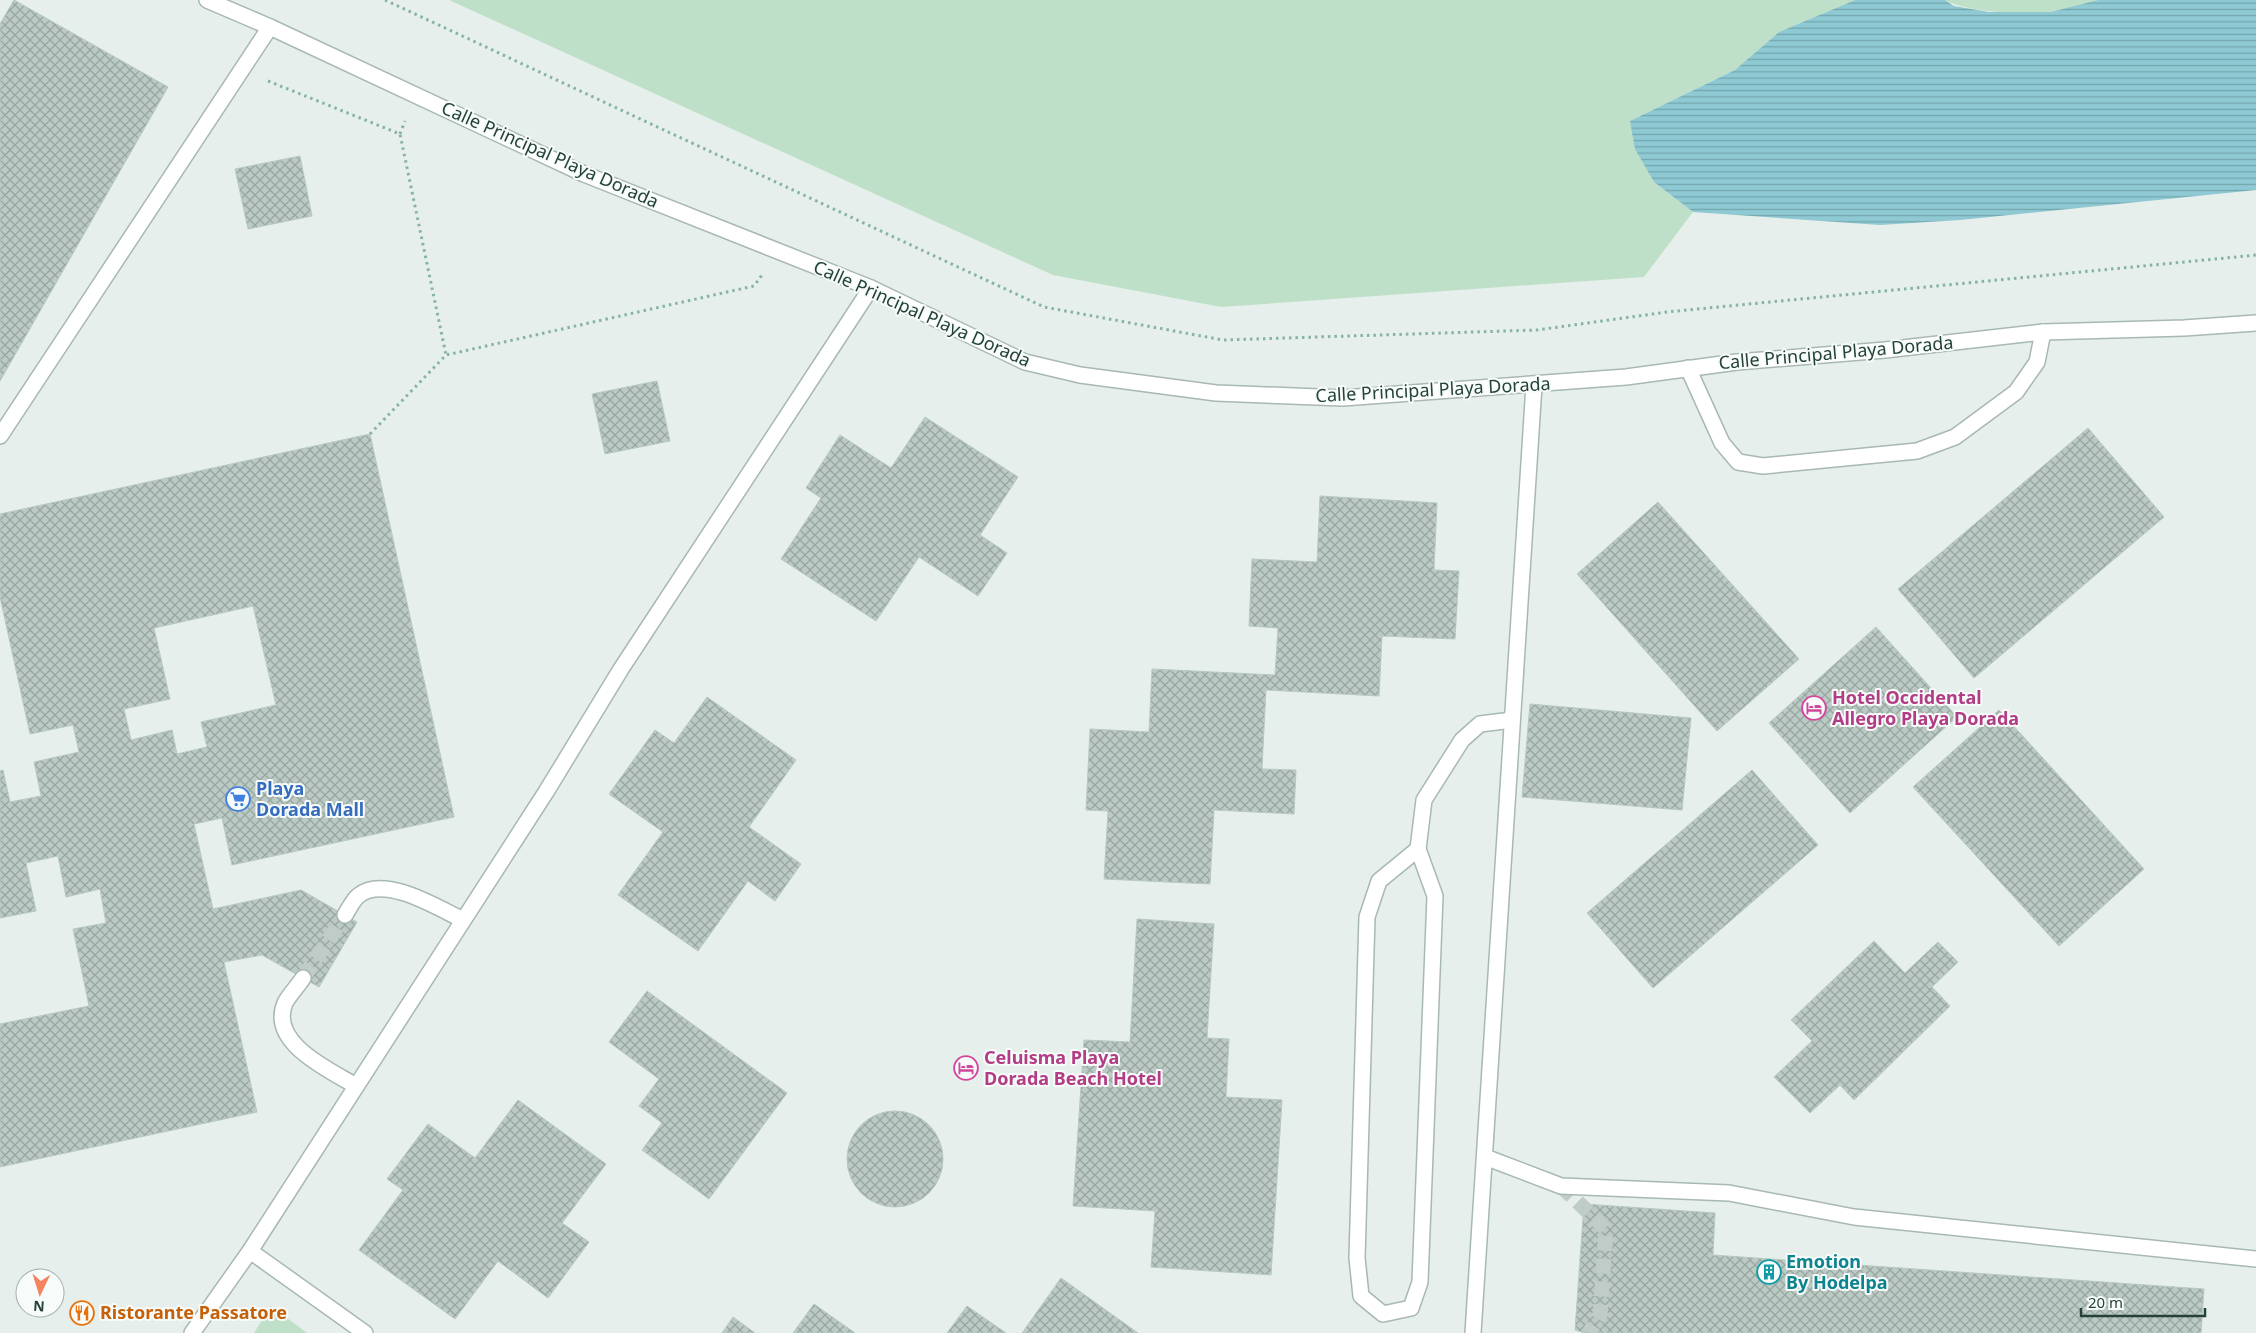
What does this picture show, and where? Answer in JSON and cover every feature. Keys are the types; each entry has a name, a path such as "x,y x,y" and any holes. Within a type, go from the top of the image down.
{"street":[{"name":"Calle Principal Playa Dorada","path":"207,0 270,27 584,174 871,288 1025,362 1080,375 1216,393 1343,398 1626,377 1737,362 1885,350 2043,332 2184,328 2256,323"},
{"path":"0,436 270,27"},
{"path":"192,1333 250,1251 546,792 621,669 871,288"},
{"path":"1688,368 1722,443 1738,462 1762,466 1875,455 1917,450 1955,437 2016,392 2037,362 2043,332"},
{"path":"1473,1333 1534,385"},
{"path":"1418,849 1379,881 1367,917 1357,1258 1361,1296 1383,1314 1411,1308 1420,1282 1435,896 1418,849 1424,800 1462,740 1480,724 1512,720"},
{"path":"345,915 358,896 369,890 388,889 411,895 463,920"},
{"path":"303,978 285,1004 283,1019 287,1034 297,1049 356,1086"},
{"path":"1485,1157 1561,1186 1729,1193 1854,1217 2256,1259"},
{"path":"250,1251 365,1333"}],"path":[{"path":"384,0 1044,307 1223,340 1537,330 1667,312 2256,255"},
{"path":"242,70 400,134 446,354"},
{"path":"370,434 446,354 754,286 777,250"}],"green space":[{"path":"449,0 1855,0 1779,32 1735,70 1630,121 1654,182 1693,212 1644,277 1221,307 1053,275"},
{"path":"1945,0 2098,0 2053,12 2030,13 1998,12 1967,8"},
{"path":"271,1306 307,1333 254,1333"}],"water":[{"path":"1855,0 1945,0 1954,6 1989,12 2051,12 2098,0 2256,0 2256,190 1960,220 1880,225 1693,212 1654,182 1635,149 1630,121 1735,70 1779,32"}],"building":[{"path":"14,0 168,87 0,381 0,24"},
{"path":"300,156 312,216 248,229 235,169"},
{"path":"657,381 670,441 605,454 592,394"},
{"path":"925,417 1018,477 980,535 1007,553 978,596 919,557 876,621 781,559 821,498 806,488 840,435 891,468"},
{"path":"2088,428 2164,517 1974,678 1898,589"},
{"name":"Playa Dorada Mall","path":"370,434 454,817 232,865 222,818 194,824 213,909 301,890 357,922 319,987 262,955 224,962 257,1112 0,1167 0,1024 89,1006 73,929 106,923 100,889 66,897 58,856 26,863 36,911 0,918 0,771 3,770 10,802 41,796 34,762 79,752 73,725 30,734 0,597 0,514","holes":["253,606 276,705 201,722 207,747 177,754 172,730 131,740 124,709 170,699 154,628"]},
{"path":"1320,496 1437,503 1434,570 1459,571 1455,639 1382,636 1379,696 1266,690 1262,769 1296,770 1294,814 1214,810 1210,884 1104,879 1108,811 1086,810 1090,729 1149,732 1152,669 1275,675 1278,628 1249,626 1252,559 1317,562"},
{"path":"1658,502 1799,659 1717,731 1577,574"},
{"path":"1876,627 1957,717 1850,813 1769,723"},
{"path":"707,697 796,760 749,827 801,864 775,901 748,881 698,951 618,895 663,832 609,794 655,730 674,743"},
{"path":"1530,704 1691,718 1682,810 1522,797"},
{"path":"1999,710 2144,869 2059,946 1913,787"},
{"path":"1752,770 1818,845 1653,988 1587,913"},
{"path":"1137,919 1214,924 1207,1038 1229,1039 1226,1097 1282,1100 1271,1275 1151,1267 1155,1211 1073,1206 1084,1040 1130,1042"},
{"path":"1874,941 1905,973 1938,942 1958,962 1932,987 1950,1006 1854,1100 1840,1085 1810,1113 1774,1077 1812,1041 1791,1020"},
{"path":"647,991 787,1093 709,1199 642,1150 662,1123 639,1106 659,1079 609,1042"},
{"path":"518,1100 606,1164 562,1223 589,1242 548,1298 498,1261 455,1319 359,1250 403,1190 387,1179 428,1124 475,1158"},
{"path":"895,1111 913,1115 929,1125 939,1141 943,1159 939,1177 929,1193 913,1203 895,1207 877,1203 861,1193 851,1177 847,1159 851,1141 861,1125 877,1115"},
{"name":"Emotion By Hodelpa","path":"1584,1204 1715,1213 1713,1255 2204,1289 2201,1333 1585,1333 1575,1330"},
{"path":"1061,1278 1138,1333 1022,1333"},
{"path":"814,1304 855,1333 793,1333"},
{"path":"967,1306 1006,1333 947,1333"},
{"path":"733,1317 755,1333 722,1333"}],"tunnel":[{"path":"303,978 345,915"},
{"path":"1561,1186 1606,1229 1600,1315 1589,1333"}],"place":[{"name":"Hotel Occidental Allegro Playa Dorada","path":"1814,708"},
{"name":"Playa Dorada Mall","path":"238,799"},
{"name":"Celuisma Playa Dorada Beach Hotel","path":"966,1068"},
{"name":"Emotion By Hodelpa","path":"1769,1272"},
{"name":"Ristorante Passatore","path":"82,1313"}]}
